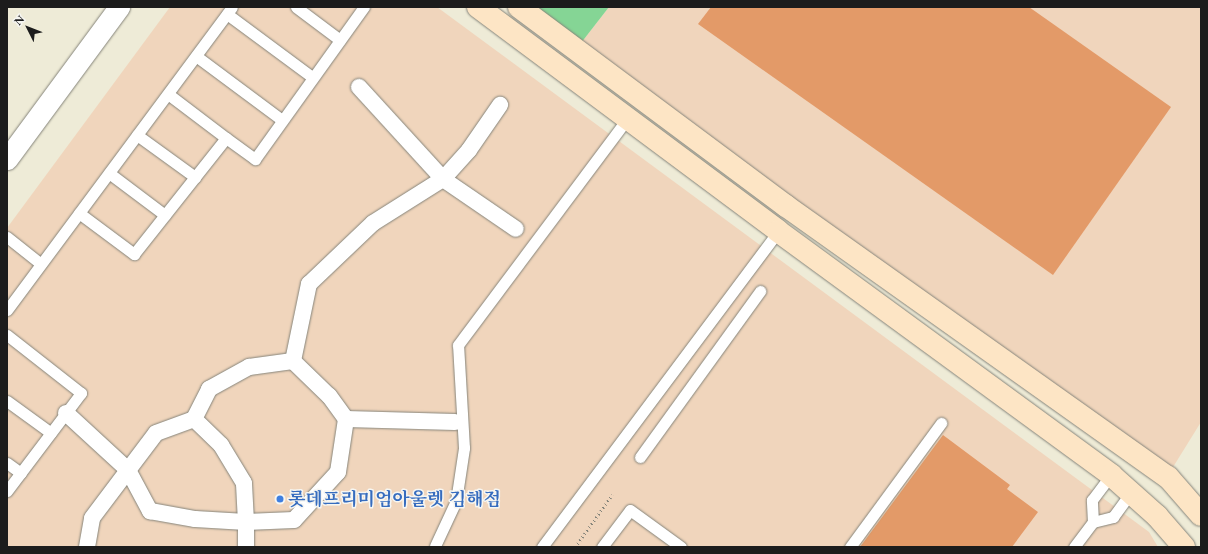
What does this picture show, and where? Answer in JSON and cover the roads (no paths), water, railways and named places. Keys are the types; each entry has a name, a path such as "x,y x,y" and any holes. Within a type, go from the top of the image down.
{"main road":[{"path":"478,7 778,231 1111,475 1157,516 1184,547"},
{"path":"519,7 786,206 1168,477 1201,515"}],"street":[{"path":"7,159 120,7"},
{"path":"359,87 443,179 516,229"},
{"path":"293,361 309,284 373,223 443,179 469,150 500,105"},
{"path":"87,547 92,518 156,434 194,419 209,389 249,367 293,361"},
{"path":"66,413 128,470 150,511 195,519 246,522 294,520 338,472 346,419 330,396 293,361"},
{"path":"194,419 221,445 244,483 246,547"},
{"path":"346,419 455,422"}],"lane":[{"path":"296,7 340,40"},
{"path":"168,94 255,159 312,77 364,7"},
{"path":"7,310 230,10 312,77"},
{"path":"196,56 282,120"},
{"path":"435,546 456,501 464,448 458,345 627,119"},
{"path":"137,135 195,177"},
{"path":"79,213 134,254 226,138"},
{"path":"109,173 165,215"},
{"path":"542,547 778,231"},
{"path":"7,237 41,264"},
{"path":"640,458 760,291"},
{"path":"7,336 82,393 7,491"},
{"path":"7,401 51,433"},
{"path":"850,547 941,423"},
{"path":"7,463 21,473"},
{"path":"1093,522 1092,500 1111,475"},
{"path":"1074,547 1093,522 1113,516 1131,492"},
{"path":"602,547 630,510 681,547"}],"place":[{"name":"롯데프리미엄아울렛 김해점","path":"280,499"}]}
